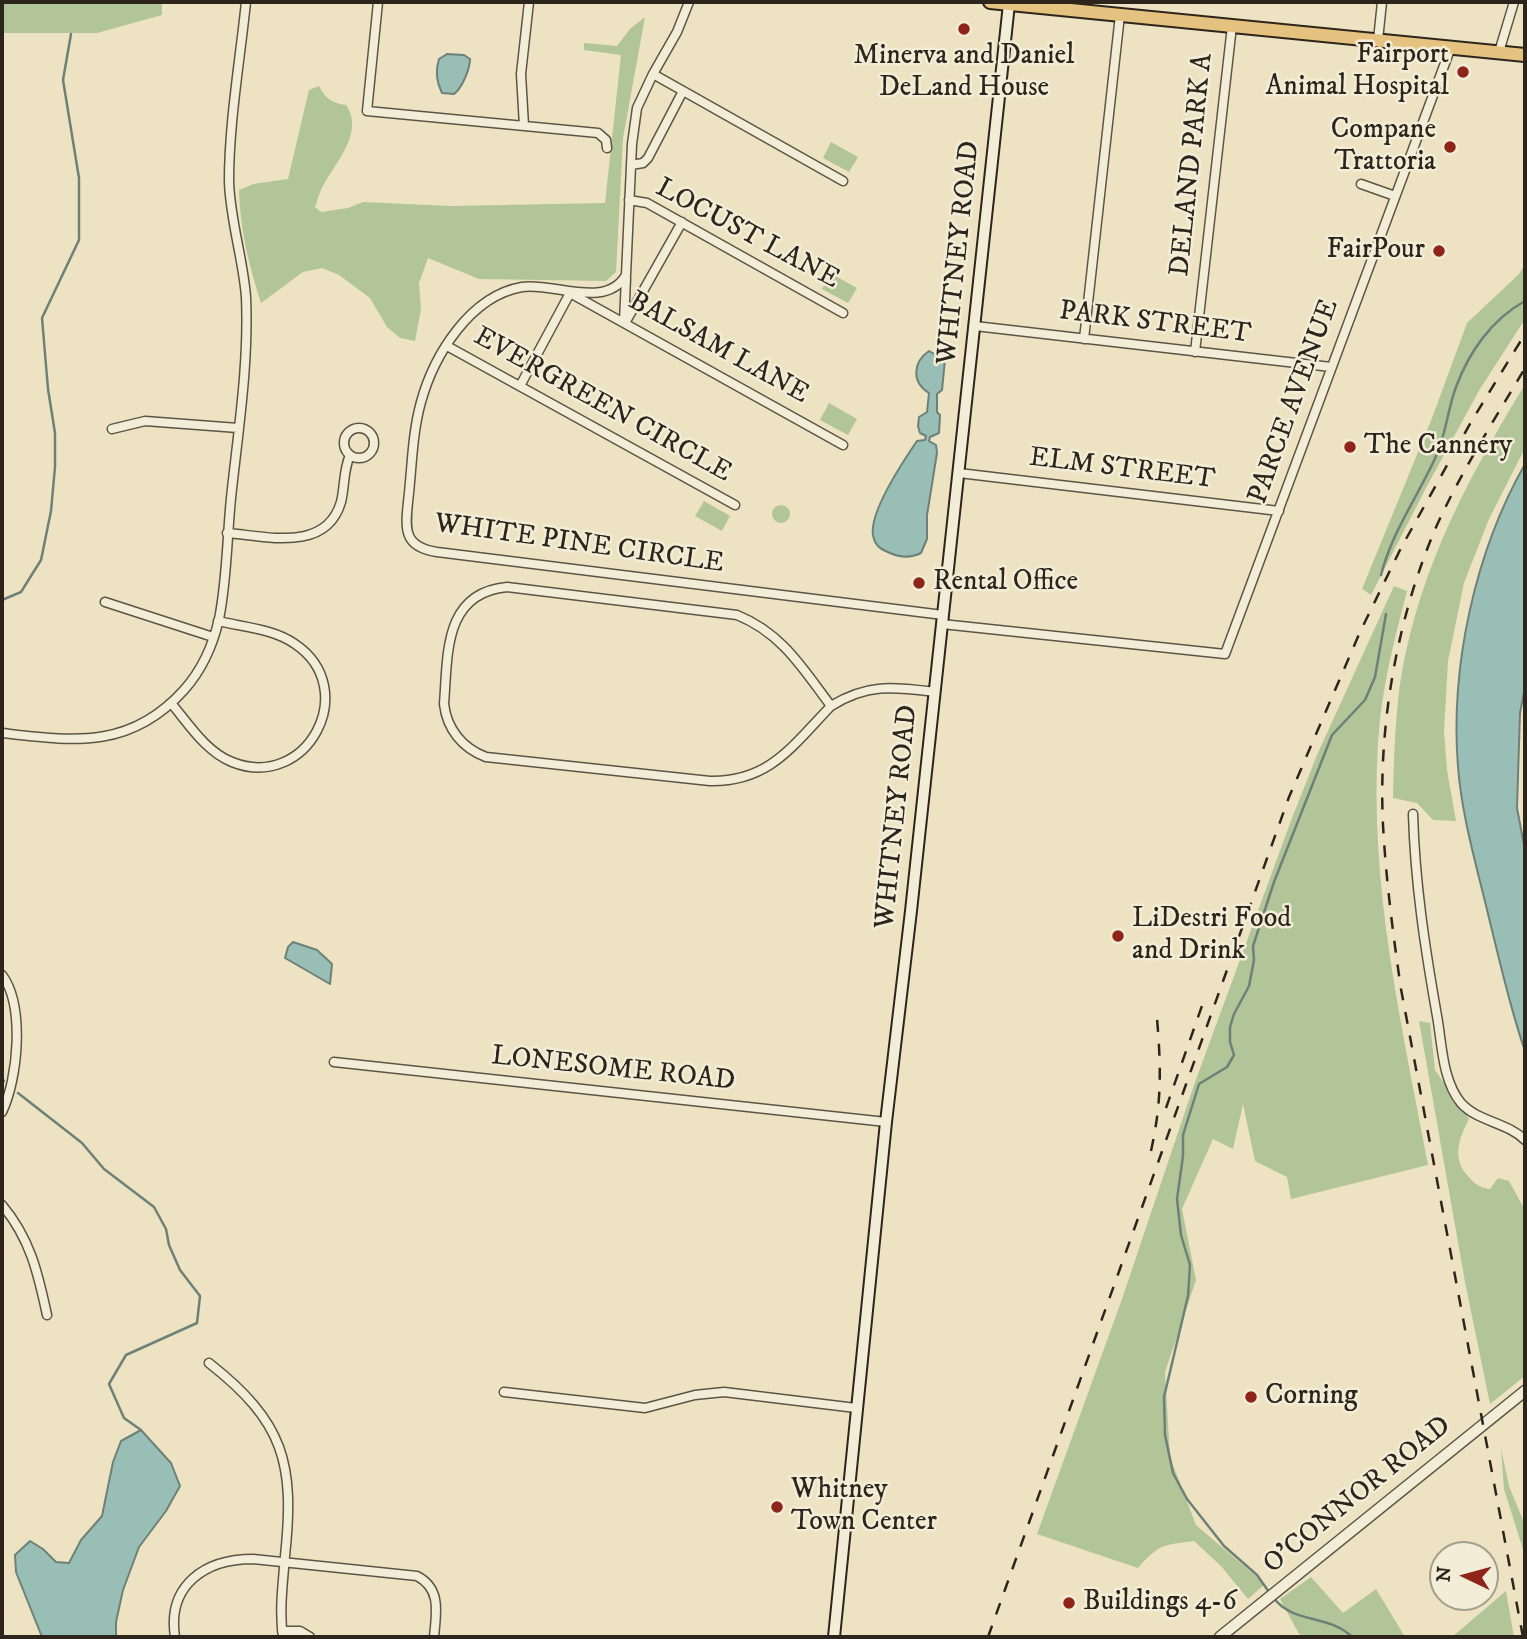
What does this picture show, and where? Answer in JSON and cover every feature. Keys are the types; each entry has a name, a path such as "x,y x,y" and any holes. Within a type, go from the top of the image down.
{"main road":[{"path":"990,2 1525,55"},
{"name":"WHITNEY ROAD","path":"834,1637 886,1122 1009,3"}],"street":[{"path":"2,733 61,740 92,739 140,724 171,703 194,678 213,637 218,621 246,354 246,295 229,182 246,2"},
{"path":"378,2 367,111 598,133 606,140 607,148"},
{"path":"524,126 521,74 528,2"},
{"path":"625,323 629,200 636,116 653,74 673,40 689,2"},
{"path":"1378,40 1382,2"},
{"path":"1499,52 1514,2"},
{"path":"1084,339 1120,15"},
{"name":"DELAND PARK A","path":"1195,352 1232,26"},
{"name":"PARCE AVENUE","path":"943,620 1225,654 1451,47"},
{"path":"653,74 843,181"},
{"path":"631,165 643,163 648,158 682,91"},
{"path":"1361,184 1395,196"},
{"name":"LOCUST LANE","path":"629,200 647,203 843,313"},
{"path":"625,323 682,222"},
{"name":"WHITE PINE CIRCLE","path":"626,275 614,289 570,293 543,287 510,290 477,310 465,321 447,346 426,386 417,422 406,525 409,537 421,549 943,620"},
{"path":"520,386 570,293"},
{"name":"BALSAM LANE","path":"570,293 843,444"},
{"name":"PARK STREET","path":"975,327 1331,367"},
{"name":"EVERGREEN CIRCLE","path":"447,346 735,505"},
{"path":"112,429 145,421 238,428"},
{"path":"227,533 297,538 323,529 331,522 339,506 344,468 351,455"},
{"name":"ELM STREET","path":"959,473 1279,511"},
{"path":"831,706 776,638 756,623 726,613 507,587 487,591 470,601 458,615 451,635 444,704 448,722 456,735 470,749 494,758 710,781 733,780 753,775 772,765 831,706 853,694 874,688 935,692"},
{"path":"105,602 213,637"},
{"path":"171,703 216,753 240,765 277,765 300,752 313,738 322,721 325,694 320,673 311,658 296,644 280,636 218,621"},
{"path":"1413,814 1420,917 1448,1076 1462,1104 1479,1116 1510,1129 1525,1140"},
{"path":"2,975 15,1002 17,1027 12,1079 2,1112"},
{"name":"LONESOME ROAD","path":"334,1062 886,1122"},
{"path":"2,1205 19,1227 32,1253 47,1315"},
{"path":"209,1363 246,1394 274,1434 289,1492 282,1595 283,1634 300,1631 310,1637"},
{"name":"O'CONNOR ROAD","path":"1220,1637 1525,1391"},
{"path":"504,1392 645,1408 695,1395 724,1392 856,1408"},
{"path":"175,1637 173,1621 179,1598 193,1578 214,1564 237,1559 285,1561 422,1578 435,1597 434,1637"}],"green space":[{"path":"2,2 162,2 162,15 97,33 2,33"},
{"path":"645,17 623,138 616,272 606,281 479,279 428,258 419,283 421,309 415,341 400,338 387,327 370,298 339,275 322,268 303,272 261,303 246,247 239,190 253,184 288,179 309,90 319,86 330,100 346,105 351,115 352,126 346,147 322,188 315,207 321,212 348,208 363,202 451,206 605,203 621,55 584,50 584,43 617,46 630,29"},
{"path":"831,142 858,157 849,172 823,158"},
{"path":"1525,264 1525,319 1480,389 1371,595 1362,589 1432,418 1467,323 1519,274"},
{"path":"830,273 857,288 848,303 822,289"},
{"path":"1525,384 1525,448 1489,519 1464,583 1448,661 1444,730 1447,770 1456,821 1433,820 1417,803 1393,798 1396,719 1402,671 1422,593 1450,522 1485,453"},
{"path":"829,403 857,419 848,435 820,420"},
{"path":"704,501 730,516 722,531 695,516"},
{"path":"781,505 787,508 790,514 787,520 781,523 775,520 772,514 775,508"},
{"path":"1394,586 1407,591 1382,704 1376,796 1378,850 1398,1008 1428,1165 1291,1199 1287,1177 1255,1161 1243,1104 1233,1149 1213,1139 1182,1209 1196,1280 1165,1372 1170,1457 1196,1525 1265,1584 1248,1599 1221,1566 1194,1541 1162,1547 1138,1568 1037,1534 1122,1299 1194,1085 1292,818 1317,755"},
{"path":"1419,1021 1430,1023 1435,1070 1469,1119 1462,1133 1458,1155 1462,1168 1475,1183 1486,1188 1490,1189 1498,1178 1509,1181 1525,1210 1525,1376 1490,1404 1465,1282"},
{"path":"1501,1448 1509,1486 1525,1525 1525,1556 1504,1489"},
{"path":"1311,1577 1343,1613 1376,1589 1405,1637 1307,1637 1299,1634 1280,1599"},
{"path":"1506,1591 1514,1637 1452,1637 1483,1611 1499,1611 1499,1597"}],"water":[{"path":"447,54 464,55 470,59 465,78 454,94 442,93 438,81 439,59"},
{"path":"929,351 945,360 942,390 937,394 939,433 930,437 929,441 936,445 937,453 927,515 927,539 921,553 902,557 878,546 873,529 880,503 895,475 917,441 925,440 926,436 920,433 918,426 919,417 927,412 929,393 919,383 916,372 920,361"},
{"path":"1525,464 1525,687 1520,713 1517,808 1525,850 1525,1051 1466,824 1458,767 1457,729 1462,650 1480,572 1507,498"},
{"path":"293,942 317,950 332,964 330,984 285,958 288,947"},
{"path":"141,1430 171,1463 180,1486 166,1511 139,1547 123,1590 116,1622 116,1637 42,1637 16,1572 15,1555 30,1541 56,1562 69,1563 81,1540 102,1516 113,1462 121,1441"}],"waterway":[{"path":"2,600 21,592 41,560 51,511 55,433 42,318 79,240 79,178 63,80 71,34"},
{"path":"1381,575 1399,528 1437,454 1461,374 1492,327 1525,301 1525,278"},
{"path":"1269,1592 1257,1575 1224,1546 1187,1499 1173,1473 1165,1435 1164,1397 1188,1296 1190,1265 1181,1235 1177,1199 1183,1135 1199,1084 1227,1067 1234,1055 1230,1042 1230,1027 1249,986 1254,960 1253,946 1274,882 1332,735 1365,700 1375,677 1386,614"},
{"path":"18,1093 82,1143 104,1169 154,1207 166,1229 169,1245 180,1270 200,1296 197,1323 126,1355 109,1384 124,1418 141,1430"},
{"path":"1273,1597 1290,1611 1333,1625 1352,1637"}],"railway":[{"path":"988,1637 1289,797 1360,632 1401,548 1471,422 1525,334"},
{"path":"1523,1637 1401,989 1386,866 1382,787 1387,710 1393,672 1401,634 1423,560 1457,484 1525,368"},
{"path":"1166,1108 1203,1003"},
{"path":"1151,1151 1160,1084 1157,1018"}],"place":[{"name":"Minerva and Daniel DeLand House","path":"964,29"},
{"name":"Fairport Animal Hospital","path":"1463,72"},
{"name":"Compane Trattoria","path":"1450,147"},
{"name":"FairPour","path":"1439,251"},
{"name":"The Cannery","path":"1350,447"},
{"name":"Rental Office","path":"919,583"},
{"name":"LiDestri Food and Drink","path":"1118,936"},
{"name":"Corning","path":"1251,1397"},
{"name":"Whitney Town Center","path":"777,1507"},
{"name":"Buildings 4-6","path":"1069,1603"}]}
